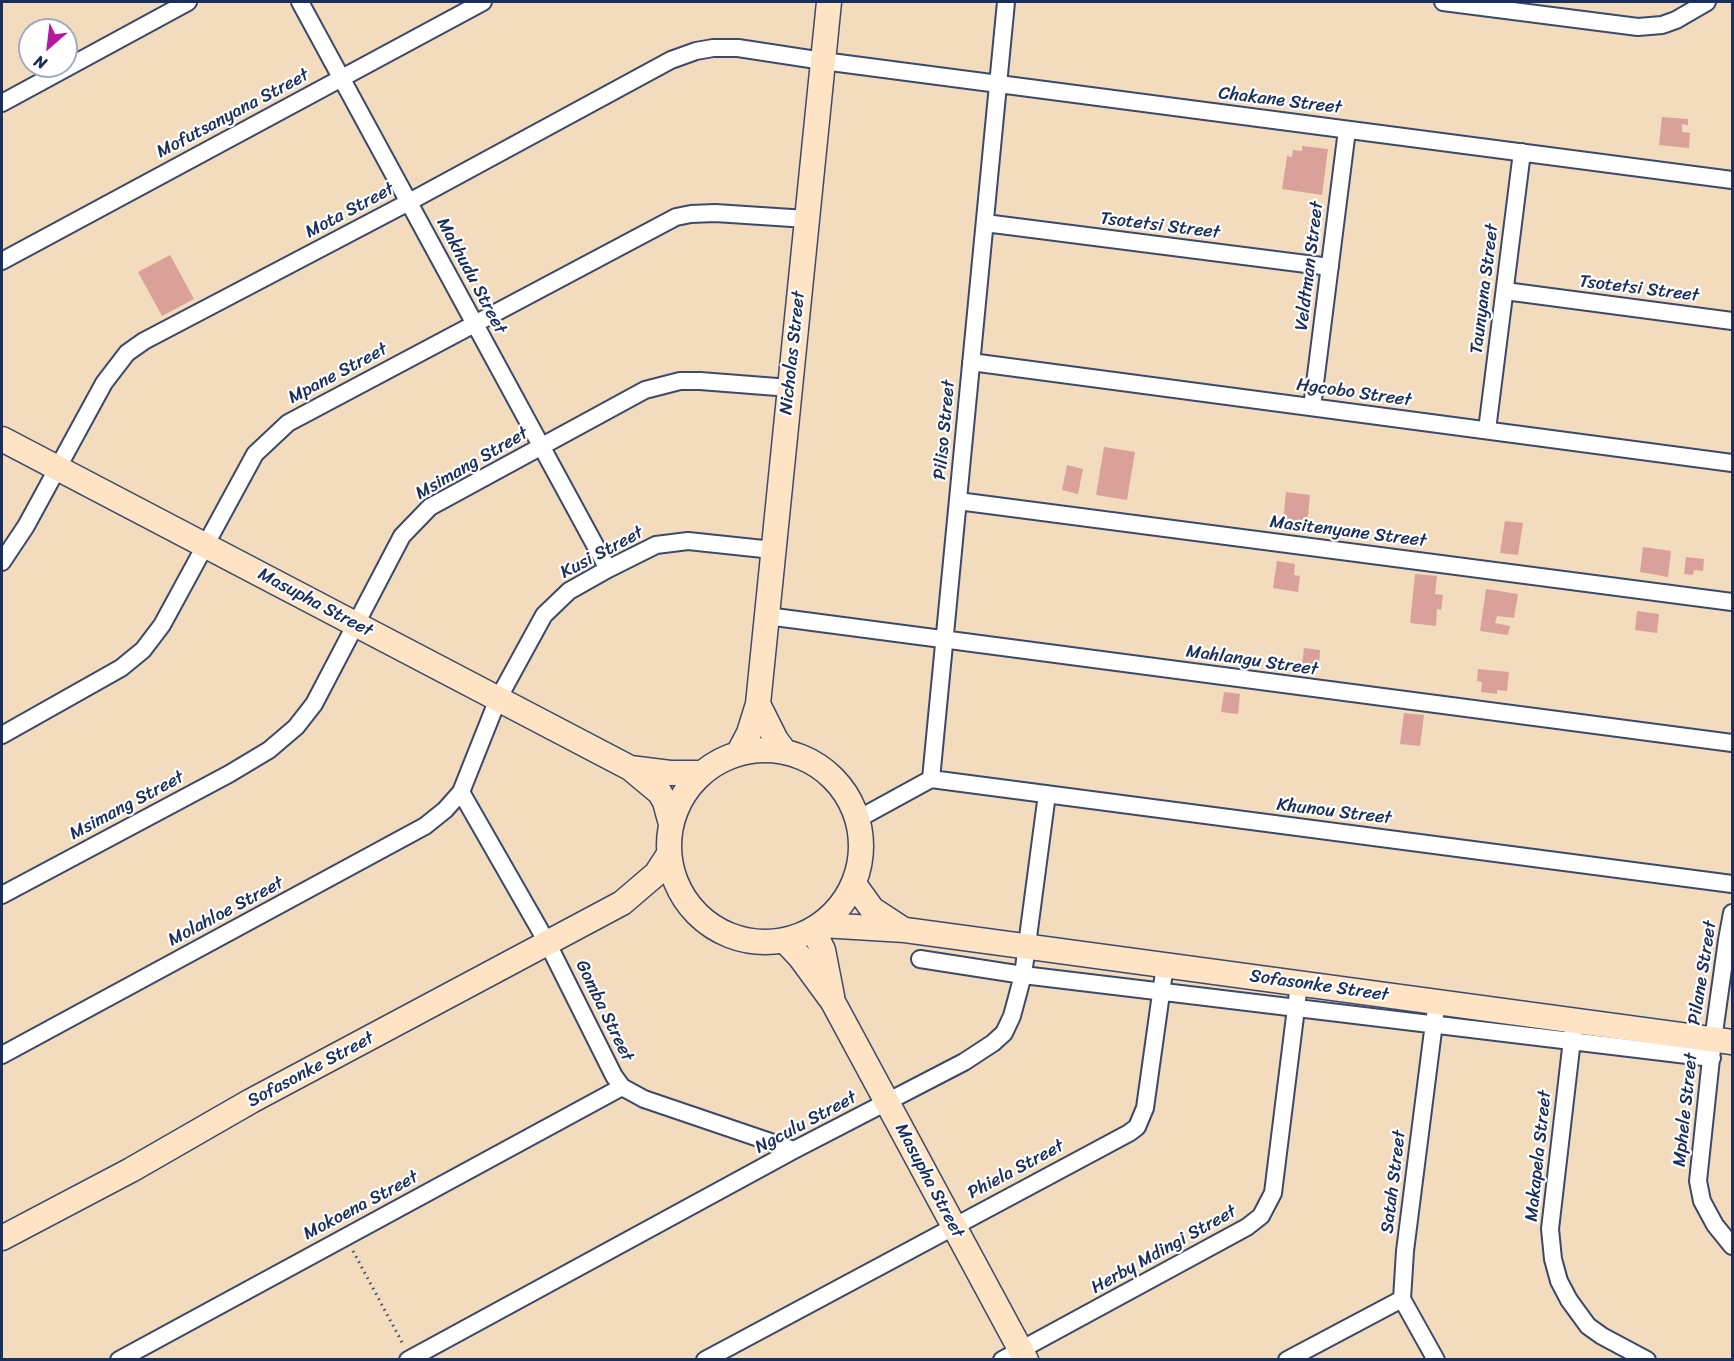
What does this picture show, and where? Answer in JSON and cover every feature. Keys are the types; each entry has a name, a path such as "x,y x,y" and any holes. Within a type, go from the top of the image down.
{"main road":[{"name":"Nicholas Street","path":"738,754 749,733 758,704 829,2"},
{"name":"Masupha Street","path":"2,439 630,768 660,793 671,824"},
{"path":"758,704 776,740 785,752"},
{"name":"Sofasonke Street","path":"762,750 785,752 810,761 831,776 847,796 858,819 862,842 860,866 854,884 839,908 818,927 784,941 753,942 724,933 698,916 679,891 672,873 669,854 671,824 678,805 688,788 702,773 719,761 738,754 762,750"},
{"name":"Masupha Street","path":"630,768 670,773 702,773"},
{"name":"Sofasonke Street","path":"2,1238 131,1170 251,1101 622,903 656,874 669,854"},
{"name":"Sofasonke Street","path":"854,884 872,909 894,925 906,930"},
{"name":"Sofasonke Street","path":"622,903 660,892 679,891"},
{"name":"Masupha Street","path":"818,927 833,1002"},
{"name":"Sofasonke Street","path":"818,927 906,930 1299,984 1435,1014 1719,1047"},
{"name":"Masupha Street","path":"784,941 800,957 833,1002 953,1225 1016,1356"}],"street":[{"path":"2,103 188,2"},
{"name":"Makhudu Street","path":"300,2 608,569"},
{"name":"Mofutsanyana Street","path":"2,261 483,2"},
{"name":"Piliso Street","path":"931,779 1006,2"},
{"path":"1443,2 1638,27 1662,25 1676,20 1707,2"},
{"name":"Mota Street","path":"2,562 26,526 104,382 127,353 144,341 409,202 671,60 696,51 738,48 823,61"},
{"name":"Chakane Street","path":"823,61 1732,180"},
{"name":"Veldtman Street","path":"1312,407 1347,130"},
{"name":"Taunyana Street","path":"1487,430 1522,152"},
{"name":"Mpane Street","path":"2,735 135,658 162,624 255,454 288,423 676,218 691,214 715,213 807,219"},
{"name":"Tsotetsi Street","path":"985,223 1330,267"},
{"name":"Tsotetsi Street","path":"1504,291 1732,321"},
{"name":"Hgcobo Street","path":"971,362 1732,463"},
{"name":"Msimang Street","path":"2,895 229,774 269,750 296,727 314,704 402,536 430,507 645,390 680,381 790,388"},
{"name":"Masitenyane Street","path":"958,501 1732,602"},
{"name":"Kusi Street","path":"461,792 498,699 544,615 569,591 656,545 671,542 688,541 774,550"},
{"name":"Mahlangu Street","path":"767,616 1732,744"},
{"path":"858,819 931,779"},
{"name":"Khunou Street","path":"931,779 1732,884"},
{"name":"Gomba Street","path":"461,792 548,944 614,1076 622,1087 644,1099 794,1150"},
{"name":"Molahloe Street","path":"2,1055 425,826 445,810 461,792"},
{"name":"Ngculu Street","path":"410,1359 794,1150 964,1062 993,1043 1004,1033 1012,1016 1023,975 1047,794"},
{"name":"Pilane Street","path":"1719,1047 1727,940 1732,913"},
{"path":"920,959 1023,975 1296,1007 1435,1014"},
{"name":"Phiela Street","path":"705,1359 1137,1127 1145,1108 1165,965"},
{"name":"Herby Mdingi Street","path":"1016,1356 1247,1227 1261,1216 1273,1193 1299,984"},
{"name":"Satah Street","path":"1402,1299 1405,1251 1435,1014"},
{"name":"Makapela Street","path":"1573,1031 1550,1229 1553,1259 1559,1281 1569,1300 1588,1326 1602,1336 1647,1359"},
{"name":"Mphele Street","path":"1719,1047 1698,1181 1702,1201 1715,1225 1732,1246"},
{"name":"Mokoena Street","path":"119,1359 622,1087"},
{"path":"1287,1359 1402,1299 1436,1359"}],"path":[{"path":"345,1237 410,1359"}],"building":[{"path":"1662,117 1688,119 1688,125 1682,124 1682,132 1690,133 1689,148 1659,145"},
{"path":"1302,146 1328,149 1322,195 1282,189 1287,156 1292,157 1293,150 1302,151"},
{"path":"170,255 194,299 162,316 138,272"},
{"path":"1104,447 1135,452 1127,500 1096,495"},
{"path":"1067,465 1083,469 1078,494 1062,490"},
{"path":"1286,492 1310,495 1307,526 1283,523"},
{"path":"1505,521 1523,523 1518,555 1500,553"},
{"path":"1643,547 1671,551 1668,577 1640,572"},
{"path":"1686,557 1704,559 1703,571 1694,570 1693,575 1684,574"},
{"path":"1277,561 1295,564 1294,575 1300,576 1298,592 1273,588"},
{"path":"1415,574 1437,576 1435,594 1443,595 1441,610 1437,609 1436,626 1410,623"},
{"path":"1486,589 1518,594 1514,618 1497,616 1495,623 1510,626 1508,635 1480,631"},
{"path":"1637,611 1659,614 1657,633 1635,630"},
{"path":"1304,648 1320,650 1319,667 1302,666"},
{"path":"1478,669 1509,672 1507,691 1497,690 1497,694 1481,692 1482,682 1477,681"},
{"path":"1224,692 1240,694 1238,714 1221,712"},
{"path":"1404,713 1424,715 1420,746 1400,744"}]}
